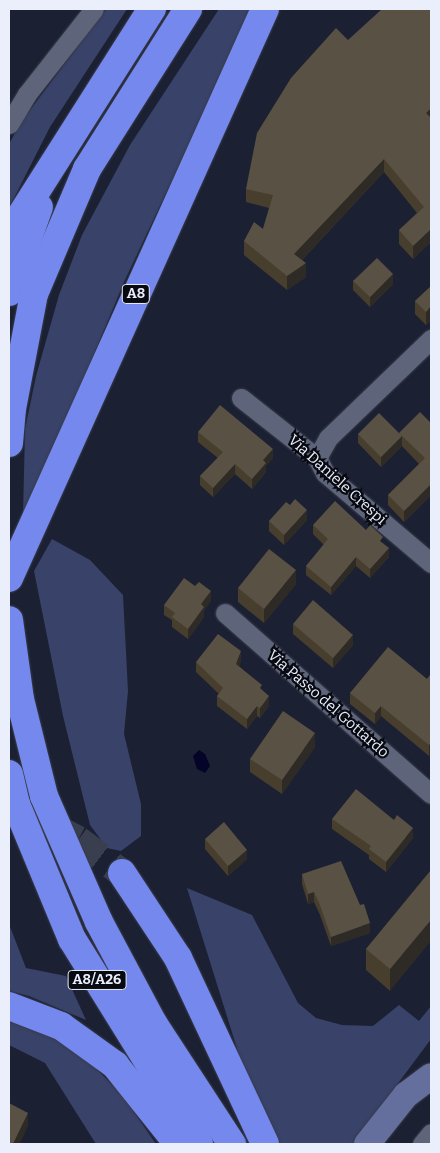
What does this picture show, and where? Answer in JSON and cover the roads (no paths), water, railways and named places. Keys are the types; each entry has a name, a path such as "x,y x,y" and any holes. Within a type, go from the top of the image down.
{"highway":[{"path":"9,234 56,156 152,9"},
{"path":"9,443 12,409 34,294 87,170 188,9"},
{"name":"A8","path":"9,578 265,9"},
{"path":"9,292 56,156"},
{"path":"9,620 20,699 44,796 99,922 149,1015 232,1144"},
{"name":"A8/A26","path":"9,774 16,804 72,939 199,1144"},
{"path":"122,873 178,958 265,1144"},
{"path":"9,1006 61,1026 114,1065 178,1144"}],"main road":[{"path":"367,1144 406,1094 431,1077"},
{"path":"389,1144 431,1077"}],"street":[{"path":"9,124 27,94 94,9"},
{"path":"317,458 328,438 431,339"},
{"name":"Via Daniele Crespi","path":"241,398 317,458 325,473 431,563"},
{"name":"Via Passo del Gottardo","path":"225,614 431,794"},
{"path":"422,1144 431,1133"}],"tunnel":[{"path":"9,809 25,812 78,840 122,873"}]}
